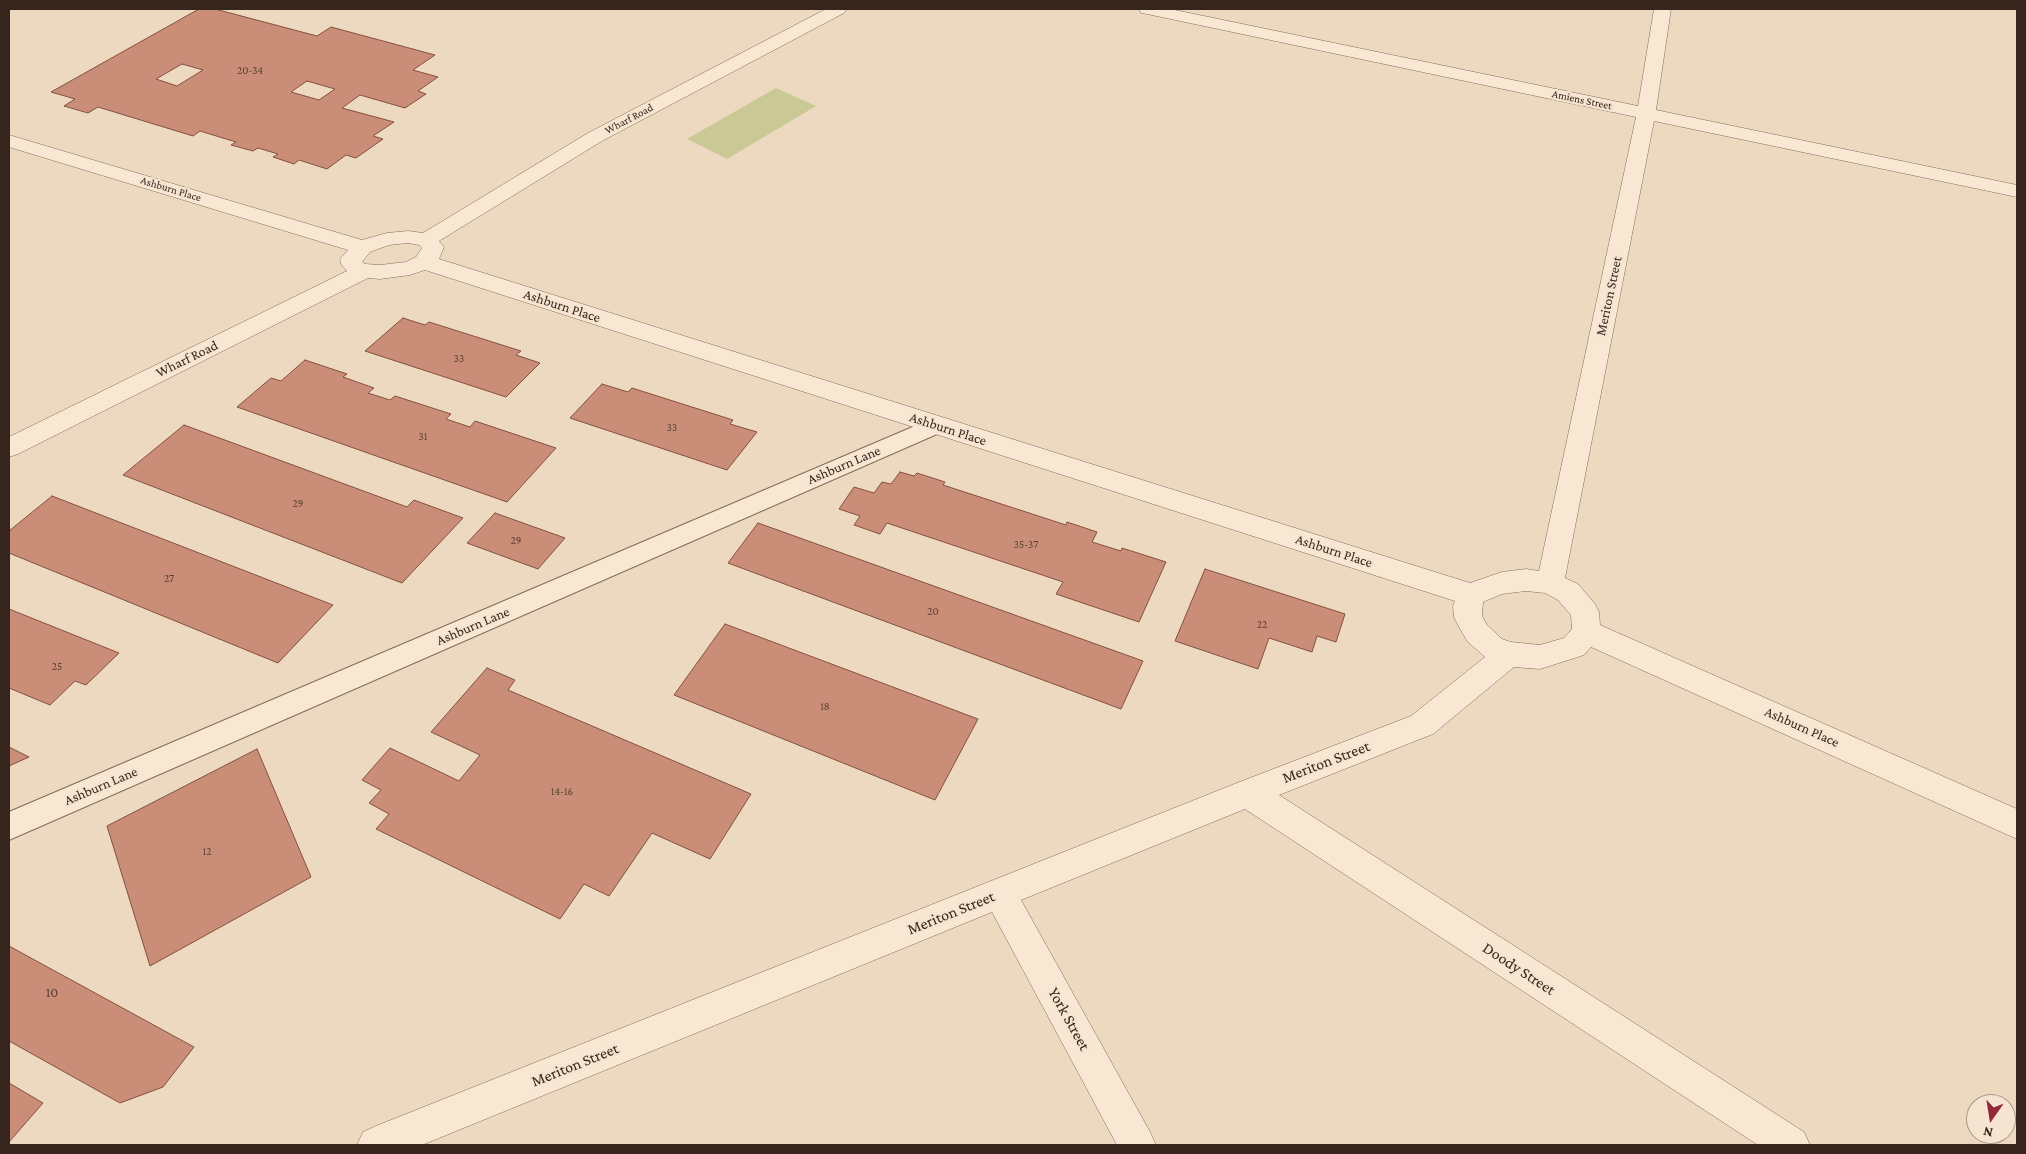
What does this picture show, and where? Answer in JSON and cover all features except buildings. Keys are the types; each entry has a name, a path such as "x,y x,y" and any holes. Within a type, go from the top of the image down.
{"street":[{"name":"Wharf Road","path":"9,448 365,271 396,271 595,137 838,9"},
{"name":"Amiens Street","path":"1147,9 2017,191"},
{"name":"Meriton Street","path":"1550,583 1646,113 1663,9"},
{"name":"Ashburn Place","path":"9,141 362,247 387,239 408,237 425,251 936,425 1472,595"},
{"path":"362,247 351,259 352,264 357,269 365,271"},
{"path":"1526,580 1550,583 1568,592 1585,612 1586,632 1574,647 1540,657 1509,654 1492,647 1477,633 1468,617 1467,606 1472,595 1502,583 1526,580"},
{"name":"Ashburn Place","path":"1586,632 2017,824"},
{"name":"Meriton Street","path":"376,1145 1248,793 1422,725 1509,654"},
{"name":"Doody Street","path":"1248,793 1791,1145"},
{"name":"York Street","path":"1000,894 1137,1145"}],"lane":[{"name":"Ashburn Lane","path":"9,826 936,425"}],"shaded area":[{"path":"776,88 816,106 727,159 687,139"}]}
